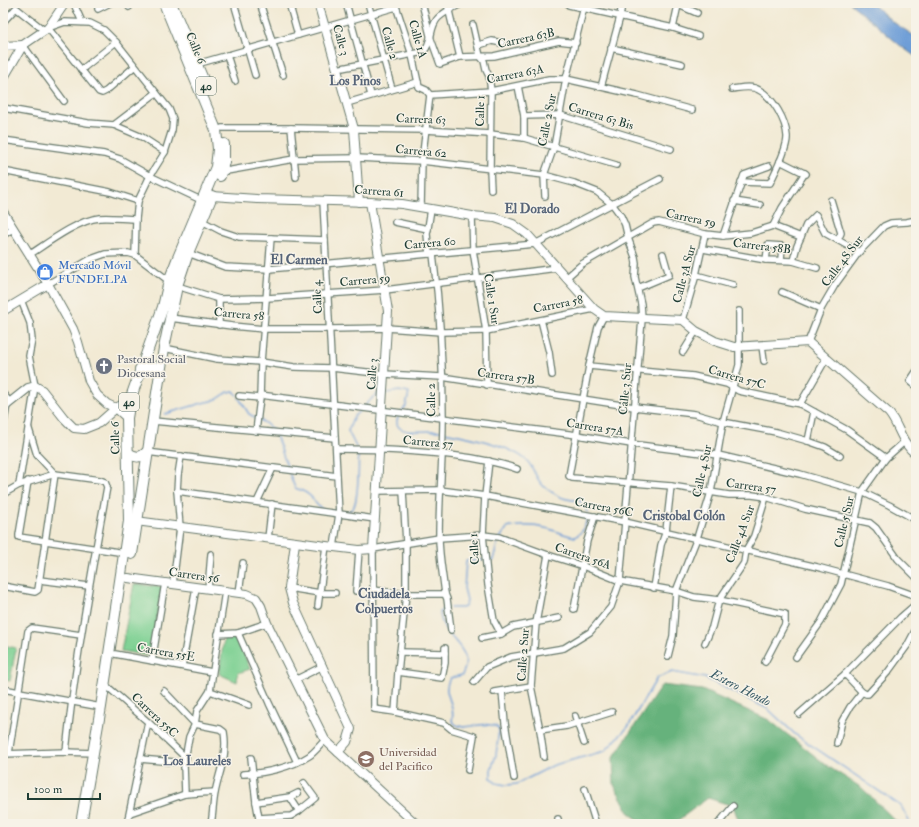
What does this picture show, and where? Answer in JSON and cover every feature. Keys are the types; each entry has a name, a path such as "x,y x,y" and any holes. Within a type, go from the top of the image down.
{"highway":[{"name":"Calle 6","path":"81,824 101,707 129,521 127,418 130,400 163,307 202,221 216,167 218,149 216,130 164,3"},
{"name":"Calle 6","path":"87,824 170,318 177,260 221,172 224,162 222,128 171,3"},
{"path":"140,369 146,366 153,366 158,370 160,377"},
{"path":"128,454 138,457 143,456 148,452"}],"main road":[{"path":"3,79 23,45 46,30 65,3"},
{"name":"Calle 3","path":"318,3 354,129 359,202"},
{"path":"3,46 23,45"},
{"name":"Carrera 61","path":"207,198 402,204 472,216 495,218 513,224 527,234 594,309"},
{"name":"Calle 3","path":"370,202 388,311 373,549"},
{"path":"3,212 28,255 48,284 73,329 89,381 97,396 106,404 116,408 127,418"},
{"path":"3,311 48,284"},
{"name":"Carrera 58","path":"594,309 604,316"},
{"path":"604,316 683,320 696,331 715,341 734,347 808,342 889,413 895,421 904,442 916,454"},
{"path":"7,404 28,388 34,386 42,390 64,418 74,428 84,429 99,423 116,408 130,400"},
{"path":"136,521 268,538 295,543 359,550 373,549"},
{"path":"295,543 289,588 293,603 351,729 347,742 338,752"},
{"name":"Carrera 56","path":"128,578 248,594 256,598 261,606 267,623"},
{"path":"267,623 326,740 416,824"}],"street":[{"path":"98,9 110,3"},
{"path":"234,3 255,75"},
{"path":"260,3 283,76"},
{"path":"289,3 298,35"},
{"path":"346,3 371,95"},
{"name":"Calle 2","path":"368,3 392,89"},
{"path":"422,3 431,39"},
{"path":"446,3 460,57"},
{"path":"337,69 384,61 423,52 427,49 435,22 438,18 449,10 463,3"},
{"path":"600,87 620,17 622,3"},
{"path":"74,4 82,22"},
{"path":"672,28 676,4 697,13"},
{"path":"197,64 371,14 396,5"},
{"name":"Calle 1A","path":"396,5 412,55 418,82"},
{"path":"569,5 584,6 620,17 672,28 698,36"},
{"name":"Calle 2 Sur","path":"545,196 544,175 554,147 566,79 584,6"},
{"path":"3,22 16,8 46,30 99,92 102,93 135,66"},
{"path":"46,30 64,22 90,23 104,30 116,42 169,109 173,119 172,130 165,152 150,176 138,201 135,256 128,253 105,254 90,259 48,284"},
{"name":"Calle 1","path":"473,25 480,56 484,61 489,76 491,91 490,169"},
{"name":"Carrera 63B","path":"431,39 440,64 460,57 494,56 559,41 576,42"},
{"path":"478,44 492,41 502,43"},
{"path":"81,70 116,42"},
{"path":"23,45 64,101"},
{"path":"611,48 682,64"},
{"path":"227,55 235,81"},
{"name":"Carrera 63A","path":"430,95 491,91 548,79 566,79 637,95 692,110"},
{"path":"347,103 418,82 419,87 426,90 430,95 422,161 421,207"},
{"path":"518,86 524,116 524,138"},
{"path":"732,89 748,87 759,89 780,113 788,138 770,183 741,182"},
{"path":"114,125 156,93"},
{"path":"3,108 88,123 114,125 142,137 165,152"},
{"name":"Carrera 63 Bis","path":"524,116 560,115 671,149"},
{"name":"Carrera 63","path":"222,128 425,130 490,134 524,138 616,165"},
{"path":"291,128 296,177"},
{"path":"3,140 104,154 120,159 150,176 207,198"},
{"name":"Carrera 62","path":"221,172 294,159 357,158 422,161 544,175 574,183 597,192 613,205"},
{"path":"780,161 806,174 782,208 773,226 801,237"},
{"path":"723,236 744,175 769,166"},
{"path":"490,169 491,190"},
{"path":"3,171 110,192 138,201"},
{"name":"Carrera 60","path":"188,253 224,267 270,269 535,244 613,205 660,179"},
{"path":"831,200 841,233 838,240"},
{"name":"Calle 4","path":"318,606 330,547 339,514 323,201"},
{"path":"734,201 760,205"},
{"name":"Calle 3 Sur","path":"474,682 487,668 511,657 564,648 590,632 610,607 620,581 642,319 641,304 635,277 635,257 625,225 613,205"},
{"name":"Calle 2","path":"431,209 428,229 437,284 441,332 443,428 439,538 445,594 448,604 451,630"},
{"path":"793,261 806,225 816,215 825,234 859,252"},
{"name":"Calle 1 Sur","path":"472,216 473,250 486,331 487,385"},
{"path":"28,255 56,237 79,225 98,218 136,219"},
{"name":"Calle 4S Sur","path":"808,342 821,309 835,285 859,252 884,226 891,223 916,220"},
{"path":"202,221 221,231 239,237 325,240"},
{"path":"395,222 428,229"},
{"name":"Carrera 59","path":"566,278 582,264 653,223 659,222 705,234 723,236 751,233 773,226"},
{"path":"3,235 13,229"},
{"name":"Calle 3A Sur","path":"683,320 703,249 705,234"},
{"path":"256,431 270,269 271,238"},
{"path":"766,260 768,245 782,246 781,260"},
{"name":"Carrera 58B","path":"703,249 766,260 793,261 817,268"},
{"path":"638,288 669,274 663,254"},
{"name":"Carrera 59","path":"135,256 173,284 219,299 267,298 385,290 557,268"},
{"path":"696,275 733,285"},
{"path":"782,292 821,309"},
{"path":"219,299 219,325"},
{"path":"19,485 34,386 30,356 32,340 30,323 21,300"},
{"name":"Carrera 58","path":"170,318 219,325 264,329 387,328 441,332 486,331 594,309"},
{"name":"Calle 4 Sur","path":"668,656 672,636 676,591 697,538 711,492 723,422 739,365 739,311"},
{"path":"577,435 589,366 598,328 604,316"},
{"path":"541,320 549,352 552,375"},
{"path":"683,352 696,331"},
{"path":"762,346 764,361"},
{"name":"Carrera 57B","path":"164,348 217,359 261,362 294,367 332,368 384,374 442,378 634,407 695,414 723,422 776,432 808,441 825,447 840,456"},
{"path":"800,404 826,359"},
{"name":"Carrera 57C","path":"589,366 693,376 727,384 739,391 800,404 847,430 886,458"},
{"path":"916,372 910,381 916,386"},
{"path":"3,394 7,404 3,427"},
{"name":"Carrera 57A","path":"239,396 260,396 334,404 577,435 631,444 718,455 800,474 862,492 916,520"},
{"path":"808,441 814,412"},
{"path":"153,421 336,438"},
{"path":"28,426 37,455 55,474"},
{"name":"Carrera 57","path":"577,435 569,476 572,478 671,486 711,492 752,495 805,509 870,523 876,528 898,559 916,577"},
{"name":"Calle 5 Sur","path":"796,657 821,622 841,584 862,492 886,458 904,442"},
{"name":"Carrera 57","path":"336,449 379,449 441,453 506,464 517,469"},
{"path":"148,452 337,476"},
{"path":"152,661 180,527 177,491 181,456"},
{"name":"Calle 1","path":"489,461 483,536 492,614 500,634"},
{"path":"257,502 273,468"},
{"path":"3,586 35,592 38,590 55,474"},
{"path":"3,494 28,481 55,474 100,480 105,482 107,487 89,586 71,701 66,752"},
{"path":"28,481 19,535 21,538 125,553"},
{"path":"654,588 661,545 666,531 671,486"},
{"name":"Carrera 56C","path":"376,491 440,490 485,496 595,516 697,538 844,574 888,586 916,596"},
{"path":"177,491 375,519"},
{"path":"395,712 406,594 406,543 403,491"},
{"name":"Calle 4A Sur","path":"705,643 712,627 719,600 744,562 746,550 752,538 766,498"},
{"path":"268,538 272,504"},
{"path":"574,609 587,541 595,516"},
{"name":"Carrera 56A","path":"373,549 439,538 483,536 499,538 583,566 620,581 785,614 785,624 765,662"},
{"path":"373,549 374,709 444,723 451,729 474,736 468,770"},
{"path":"356,591 359,550"},
{"path":"208,589 211,554"},
{"name":"Calle 2 Sur","path":"544,757 531,686 536,623 548,555"},
{"path":"239,593 243,563"},
{"path":"39,580 89,586"},
{"path":"182,666 196,588"},
{"path":"289,588 335,594"},
{"path":"373,590 406,594 445,594"},
{"path":"184,794 184,765 188,737 195,724 197,711 210,691 225,591"},
{"path":"799,714 845,674 901,617 916,604"},
{"path":"482,638 500,634 513,627 559,618"},
{"path":"218,634 238,633 267,623"},
{"path":"82,636 30,629 28,631 6,753 93,753"},
{"path":"845,674 862,692 866,694 871,692 907,646 916,629"},
{"path":"238,633 268,702 297,762"},
{"path":"398,672 442,678 445,651 400,652"},
{"name":"Carrera 55E","path":"115,654 212,672"},
{"path":"295,680 323,666"},
{"path":"494,692 531,686"},
{"name":"Carrera 55C","path":"109,688 186,758"},
{"path":"3,690 101,707"},
{"path":"164,691 195,724 220,729 224,732 223,764 215,792 211,824"},
{"path":"210,691 249,705"},
{"path":"502,691 505,723 514,778"},
{"path":"836,743 842,721 850,706 862,692"},
{"path":"540,730 568,726 612,712"},
{"path":"575,716 584,743"},
{"path":"127,824 148,722"},
{"path":"243,774 264,772 297,762 310,755 326,740"},
{"path":"251,758 256,802 260,821 291,816 315,798 304,783"},
{"path":"140,759 174,762"},
{"path":"585,789 596,824"},
{"path":"130,813 184,794 215,792"},
{"path":"256,802 290,797 298,793"},
{"path":"290,797 299,811"},
{"path":"718,824 733,806"}],"green space":[{"path":"134,584 162,587 150,656 121,651"},
{"path":"237,637 250,669 238,673 237,682 219,674 224,638"},
{"path":"3,645 16,648 10,681 3,680"},
{"path":"662,685 702,690 769,720 829,767 862,788 899,824 740,824 733,806 708,798 673,824 645,824 630,814 614,785 613,758"}],"water":[{"path":"850,3 871,3 893,22 916,37 916,57 902,47"}],"waterway":[{"path":"165,414 216,400 228,392 234,391 237,395"},
{"path":"386,393 399,391 409,393 406,406 401,412"},
{"path":"365,406 376,394 381,394"},
{"path":"239,398 249,414 265,423 273,430"},
{"path":"356,447 348,431 354,416 361,410"},
{"path":"399,415 397,422 399,427 404,430 441,431"},
{"path":"444,432 498,445 518,454 528,462 542,485 562,497 582,502 587,512"},
{"path":"276,435 288,469"},
{"path":"332,511 348,511 351,510 355,504 358,480 357,451"},
{"path":"289,472 295,488 309,495 322,509"},
{"path":"488,560 493,560 498,541 507,528 535,526 575,537 584,528 587,516"},
{"path":"450,608 463,608 466,605 467,600 464,588 466,561 484,560"},
{"name":"Estero Hondo","path":"446,608 440,612 442,622 446,630 462,650 465,657 465,665 462,675 450,678 447,685 447,691 452,706 452,721 465,727 486,724 493,725 499,729 496,755 491,770 491,778 496,783 506,785 517,784 554,765 605,751 628,727 657,678 672,672 705,678 768,709 796,735 901,806 909,821 909,824"}],"place":[{"name":"Mercado Móvil FUNDELPA","path":"45,272"},
{"name":"Pastoral Social Diocesana","path":"104,366"},
{"name":"Universidad del Pacifico","path":"366,759"}],"district":[{"name":"Los Pinos","path":"355,80"},
{"name":"El Dorado","path":"532,208"},
{"name":"El Carmen","path":"299,259"},
{"name":"Cristobal Colón","path":"684,515"},
{"name":"Ciudadela Colpuertos","path":"384,600"},
{"name":"Los Laureles","path":"197,760"}]}
